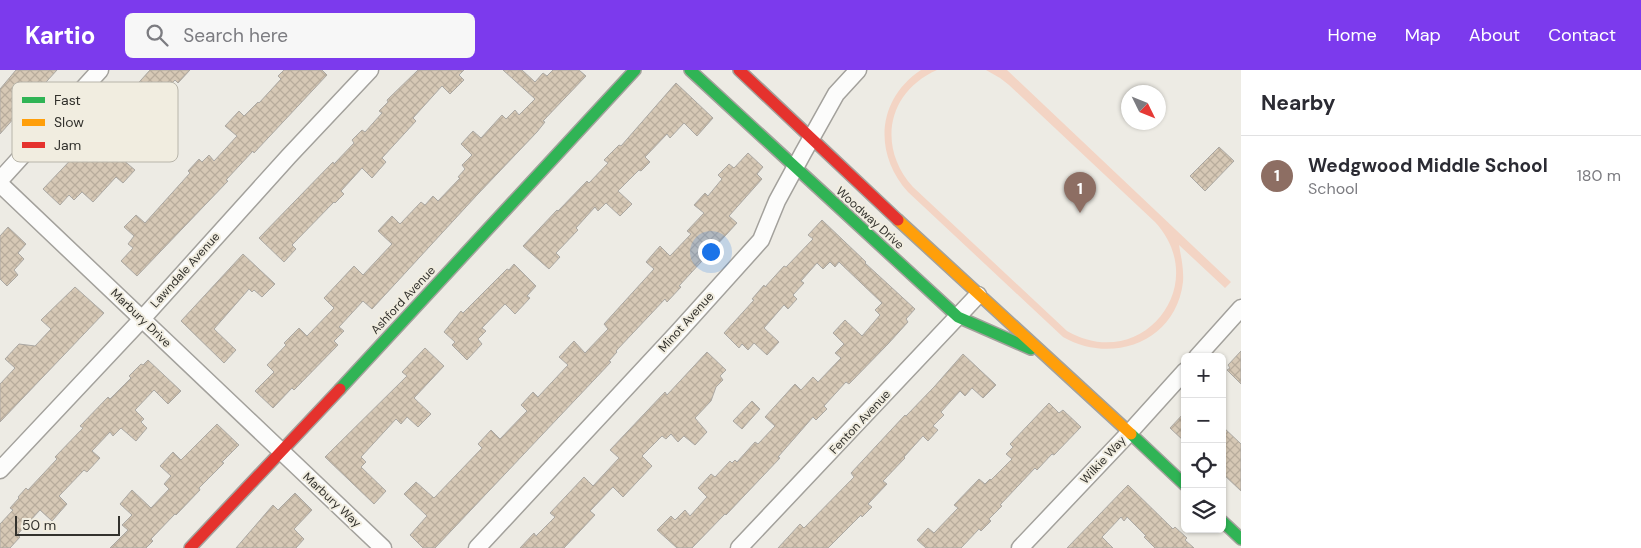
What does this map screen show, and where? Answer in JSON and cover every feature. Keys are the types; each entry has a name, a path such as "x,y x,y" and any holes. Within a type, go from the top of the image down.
{"street":[{"path":"89,82 100,70"},
{"name":"Lawndale Avenue","path":"0,470 142,319 289,156 370,70"},
{"name":"Ashford Avenue","path":"190,548 635,70"},
{"name":"Woodway Drive","path":"690,70 958,317 1050,358"},
{"name":"Woodway Drive","path":"739,70 978,295 1050,358 1181,481"},
{"name":"Minot Avenue","path":"477,548 761,240 777,202 836,94 858,70"},
{"path":"0,180 16,162"},
{"name":"Marbury Drive","path":"0,184 281,452"},
{"name":"Fenton Avenue","path":"739,548 978,295"},
{"path":"1201,353 1241,308"},
{"name":"Wilkie Way","path":"1020,548 1181,375"},
{"name":"Marbury Way","path":"281,452 383,548"},
{"path":"1226,525 1241,539"}],"shaded area":[{"path":"921,70 937,70 920,80 907,92 898,106 893,122 892,138 895,155 902,171 913,187 1067,331 1094,341 1120,341 1143,332 1160,316 1172,296 1176,272 1171,247 1155,222 1009,85 986,70 1007,70 1231,282 1225,288 1179,245 1183,282 1178,303 1168,320 1155,333 1139,342 1121,348 1101,349 1082,345 1063,337 908,192 897,177 889,161 885,144 885,127 888,111 895,96 906,82"}],"building":[{"path":"16,70 57,70 46,82 12,82 12,120 0,134 0,89"},
{"path":"150,70 190,70 178,83 175,80 173,82 139,82"},
{"path":"284,70 322,70 327,75 254,153 253,151 226,180 228,181 137,276 121,261 133,248 128,244 134,236 124,227 136,215 145,223 190,173 188,171 199,159 202,162 209,155 214,161 237,136 225,126 239,111 244,116 259,103 281,79 278,76"},
{"path":"418,70 464,70 459,75 464,80 450,94 442,86 413,118 416,121 382,158 386,162 372,178 362,168 341,191 344,194 292,245 296,249 284,262 259,238 333,162 334,164 354,143 352,140 362,130 365,132 382,113 379,111 388,102 387,100"},
{"path":"503,70 522,70 535,82 543,73 547,76 553,70 579,70 586,76 543,121 545,122 537,132 372,309 363,301 339,327 344,331 334,341 338,345 294,390 292,388 273,408 255,391 274,372 267,365 286,345 284,343 299,328 307,336 334,308 324,298 354,266 363,275 392,244 378,231 392,216 400,224 421,202 425,205 433,196 438,201 460,178 458,177 465,169 462,165 472,155 461,144 473,131 481,138 502,115 506,119 515,110 519,115 535,99"},
{"path":"676,83 713,118 697,136 684,123 670,138 667,134 645,157 650,162 618,191 632,204 620,216 606,203 598,211 595,207 576,228 578,230 556,253 560,257 549,269 523,246 557,210 587,181 589,183 608,163 604,160 619,145 621,146"},
{"path":"1219,147 1234,161 1205,191 1190,176"},
{"path":"748,153 763,167 757,174 762,179 729,216 737,223 679,286 681,287 667,302 665,299 616,351 609,361 611,362 435,548 423,548 410,535 427,516 404,494 416,482 434,498 482,448 478,444 491,430 500,439 527,411 521,405 533,392 538,397 568,365 559,357 574,341 585,353 608,329 604,324 654,269 646,262 660,246 670,256 691,234 687,231 704,213 694,205 705,193 708,196 722,179 718,175 729,164 734,168"},
{"path":"69,162 126,162 135,170 123,183 116,177 93,202 82,192 74,200 69,195 60,205 43,189"},
{"path":"822,220 915,309 906,319 908,322 888,344 849,384 846,382 824,406 827,409 816,420 813,417 778,457 780,458 726,515 692,548 677,548 657,530 671,516 675,520 685,510 690,516 707,497 698,488 711,474 715,477 730,461 732,463 735,460 737,462 755,442 758,444 775,426 765,417 795,384 801,390 813,377 818,382 841,358 835,353 844,344 833,333 845,320 862,336 880,315 875,310 882,303 839,262 835,267 830,262 823,269 817,263 801,281 804,283 793,295 797,299 788,309 784,305 764,328 779,342 767,355 754,343 748,350 742,344 739,348 724,333 754,300 752,299 764,285 765,287 813,239 808,235"},
{"path":"8,227 26,244 18,253 24,259 14,270 18,275 7,286 0,279 0,236"},
{"path":"243,254 275,284 262,297 254,290 252,292 249,289 214,329 236,350 224,363 181,321"},
{"path":"514,264 536,286 527,296 530,298 515,314 505,304 482,328 486,331 478,339 482,344 467,360 452,345 455,342 444,332 461,311 463,313"},
{"path":"75,287 104,313 0,422 0,384 15,368 5,359 19,344 35,346 51,329 41,320"},
{"path":"425,348 444,366 414,398 431,414 418,427 407,417 401,424 396,419 361,457 366,462 361,467 386,491 374,504 325,457 407,376 402,372"},
{"path":"1241,351 1241,384 1227,370 1230,368 1228,365"},
{"path":"707,352 726,370 720,376 723,380 716,387 711,401 695,418 707,432 695,445 684,436 678,442 671,434 666,439 662,436 642,456 652,466 623,497 613,487 590,511 595,515 564,548 520,548 534,533 536,536 555,517 550,513 584,477 593,486 619,458 610,450 665,392 667,395"},
{"path":"963,354 996,385 983,398 972,388 965,396 960,391 941,412 944,415 933,426 938,430 928,441 923,436 883,481 887,484 868,504 872,507 862,517 861,515 828,548 778,548 800,524 804,528 854,477 851,473"},
{"path":"148,360 181,391 168,404 154,390 135,410 144,419 141,422 147,428 136,441 121,428 113,436 110,432 92,451 100,458 87,472 84,470 59,496 67,504 52,521 40,510 17,535 20,537 10,548 0,548 0,524 13,510 10,508 18,497 26,488 28,490 57,459 55,457 83,428 80,426 108,397 110,399 131,378 129,376 141,364 143,365"},
{"path":"752,401 760,409 742,429 733,421"},
{"path":"1049,403 1059,413 1063,410 1081,427 1054,455 1052,454 1037,470 1035,468 1000,505 1002,506 989,519 991,521 981,531 979,529 961,548 926,548 917,540 928,528 934,533 958,508 954,505 979,479 985,484 1012,459 1006,454 1013,447 1010,444"},
{"path":"1181,416 1181,438 1170,428"},
{"path":"217,424 239,445 222,462 224,463 151,539 153,541 146,548 110,548 128,530 122,525 132,515 120,504 132,490 151,508 169,489 164,484 171,476 160,466 173,452 181,460"},
{"path":"1226,430 1241,444 1241,491 1226,477"},
{"path":"1128,485 1173,529 1175,527 1187,538 1185,540 1194,548 1155,548 1127,517 1124,521 1121,517 1102,537 1113,548 1067,548"},
{"path":"295,493 312,510 294,529 304,539 296,548 236,548 273,505 278,510"}],"traffic: fast":[{"path":"340,389 635,70"},
{"path":"690,70 958,317 1031,349"},
{"path":"1131,434 1181,481"},
{"path":"1226,525 1241,539"}],"traffic: slow":[{"path":"898,220 1131,434"}],"traffic: jam":[{"path":"739,70 898,220"},
{"path":"190,548 340,389"}],"place":[{"name":"Wedgwood Middle School","path":"1080,213"}]}
